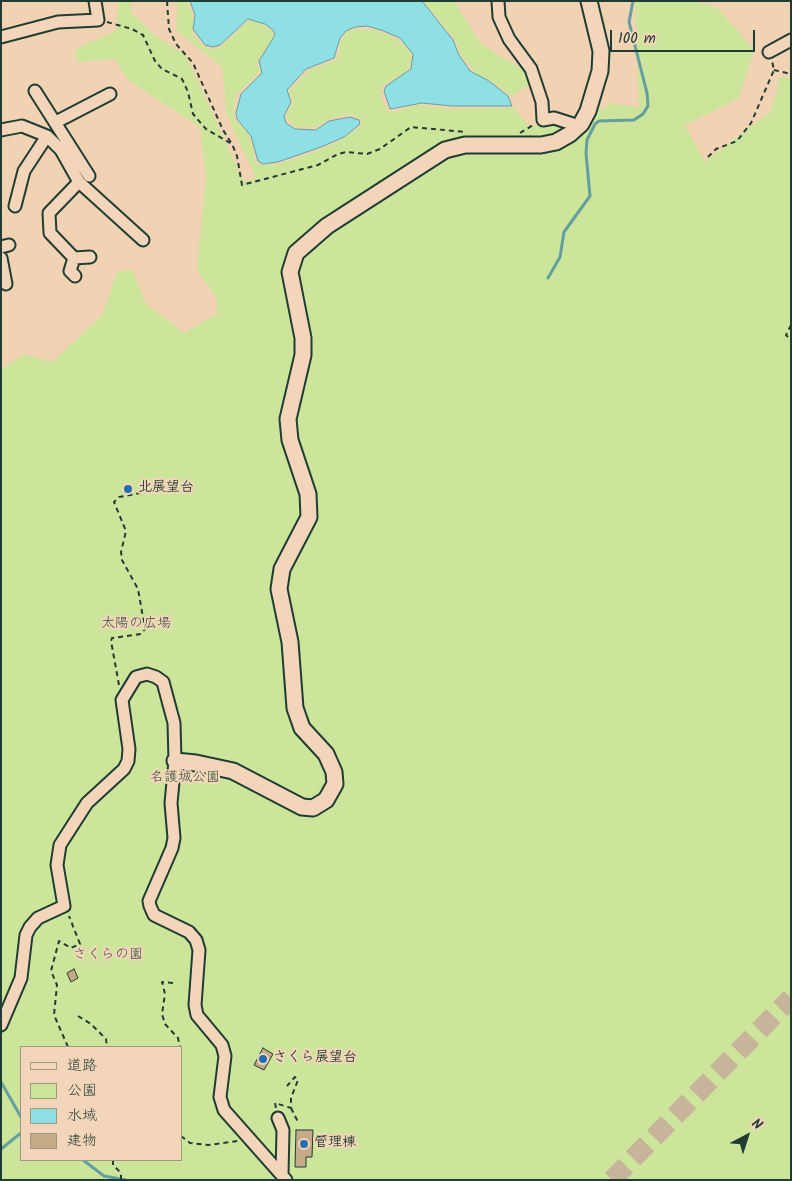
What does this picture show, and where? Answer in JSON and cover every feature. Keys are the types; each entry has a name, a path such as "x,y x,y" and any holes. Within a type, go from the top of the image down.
{"street":[{"path":"1,37 58,22 98,20 95,1"},
{"path":"498,1 499,17 509,39 531,69 542,102 543,120 554,118 579,126"},
{"path":"175,761 196,763 232,771 302,807 313,808 326,800 335,784 334,772 326,754 302,728 295,708 290,642 279,589 282,569 309,517 308,494 290,440 288,419 303,355 303,338 290,272 296,253 327,226 445,150 465,145 541,145 556,142 579,126 588,110 600,72 601,51 589,1"},
{"path":"769,52 791,40"},
{"path":"35,91 89,176"},
{"path":"56,122 110,94"},
{"path":"1,130 22,126 48,136 72,149 79,182 143,240"},
{"path":"15,206 24,171 48,136"},
{"path":"79,182 49,214 50,233 74,258 90,257"},
{"path":"1,258 6,284"},
{"path":"74,258 70,271 75,276"},
{"path":"1,1025 21,978 26,935 30,927 38,918 64,906 57,865 60,845 87,803 124,769 128,761 129,749 123,699 136,677 147,674 156,676 163,682 174,723 175,761 171,803 174,838 172,848 149,901 154,915 189,932 196,940 199,950 194,1005 197,1015 222,1045 225,1056 220,1096 224,1110 284,1177"},
{"path":"278,1118 282,1130 284,1149 284,1177"}],"path":[{"path":"167,1 169,29 176,44 193,63 223,130 232,144 237,156 242,185 318,165 338,154 346,152 366,154 380,149 411,127 471,132"},
{"path":"98,20 132,29 143,35 154,61 162,69 182,79 188,92 193,114 206,129 232,144"},
{"path":"708,157 716,149 736,141 751,123 774,70 769,52"},
{"path":"774,70 791,74"},
{"path":"516,135 543,120"},
{"path":"791,325 786,335 791,340"},
{"path":"123,699 111,640 112,638 141,634 144,629 138,589 122,560 121,552 126,531 114,502 119,497 146,492"},
{"path":"64,906 80,944 71,948 59,941 51,971 57,985 54,1014 68,1046"},
{"path":"173,983 162,982 165,994 162,1014 165,1024 180,1043 180,1046"},
{"path":"78,1016 91,1024 106,1039 107,1046"},
{"path":"287,1086 295,1077 298,1080 291,1098 291,1108 299,1124"},
{"path":"278,1118 275,1103 291,1108"},
{"path":"182,1137 190,1143 208,1145 237,1142 245,1134"},
{"path":"113,1161 113,1165 121,1173 121,1180"}],"green space":[{"path":"119,1 131,1 131,12 153,34 186,56 244,182 256,178 227,115 222,67 176,30 178,1 187,1 193,16 192,33 203,46 213,50 220,47 248,21 258,22 271,30 274,36 257,62 260,73 236,95 234,106 234,118 248,134 254,151 255,162 261,165 279,164 317,151 339,141 362,125 361,119 348,114 330,119 316,127 294,127 286,116 293,102 289,91 309,70 331,62 339,55 340,42 346,33 354,29 376,30 395,38 405,45 411,54 411,62 406,72 382,86 381,97 388,111 394,112 418,105 449,109 514,108 528,125 526,126 564,126 572,138 595,108 601,110 611,103 639,108 635,1 692,1 717,7 754,50 739,98 685,125 705,162 771,111 780,77 791,78 791,1180 1,1180 1,370 24,354 52,362 102,315 117,272 132,270 146,304 184,333 217,314 217,299 197,270 206,177 200,127 128,80 115,59 76,62 75,49 116,31"},
{"path":"423,1 454,1 481,44 527,72 531,84 511,96 490,80 476,74 460,54 455,40"}],"water":[{"path":"190,1 422,1 453,40 459,55 470,71 489,81 508,96 512,106 452,106 422,103 390,109 384,91 386,86 411,69 413,54 400,38 367,26 355,27 346,31 340,38 334,58 306,69 287,90 291,102 284,116 286,123 295,129 316,130 329,121 350,117 359,120 360,124 344,137 321,147 278,162 263,164 258,161 251,136 237,119 236,113 241,94 262,73 259,61 275,35 273,30 265,24 248,19 220,45 213,47 205,45 193,29 195,15"}],"building":[{"path":"74,969 78,978 71,982 67,973"},
{"name":"さくら展望台","path":"263,1048 273,1054 264,1070 254,1065"},
{"name":"管理棟","path":"296,1130 313,1130 312,1157 306,1157 306,1167 295,1167"}],"waterway":[{"path":"548,278 560,257 564,232 590,196 586,153 587,140 595,124 599,121 634,120 643,114 648,106 647,93 629,22 633,1"},
{"path":"1,1082 20,1115"},
{"path":"1,1149 20,1134"},
{"path":"84,1161 104,1176 126,1180"}],"tunnel":[{"path":"612,1180 791,998"}],"place":[{"name":"北展望台","path":"128,489"},
{"name":"さくら展望台","path":"263,1059"},
{"name":"管理棟","path":"304,1144"}],"park label":[{"name":"太陽の広場","path":"136,625"},
{"name":"名護城公園","path":"185,779"},
{"name":"さくらの園","path":"108,956"}]}
